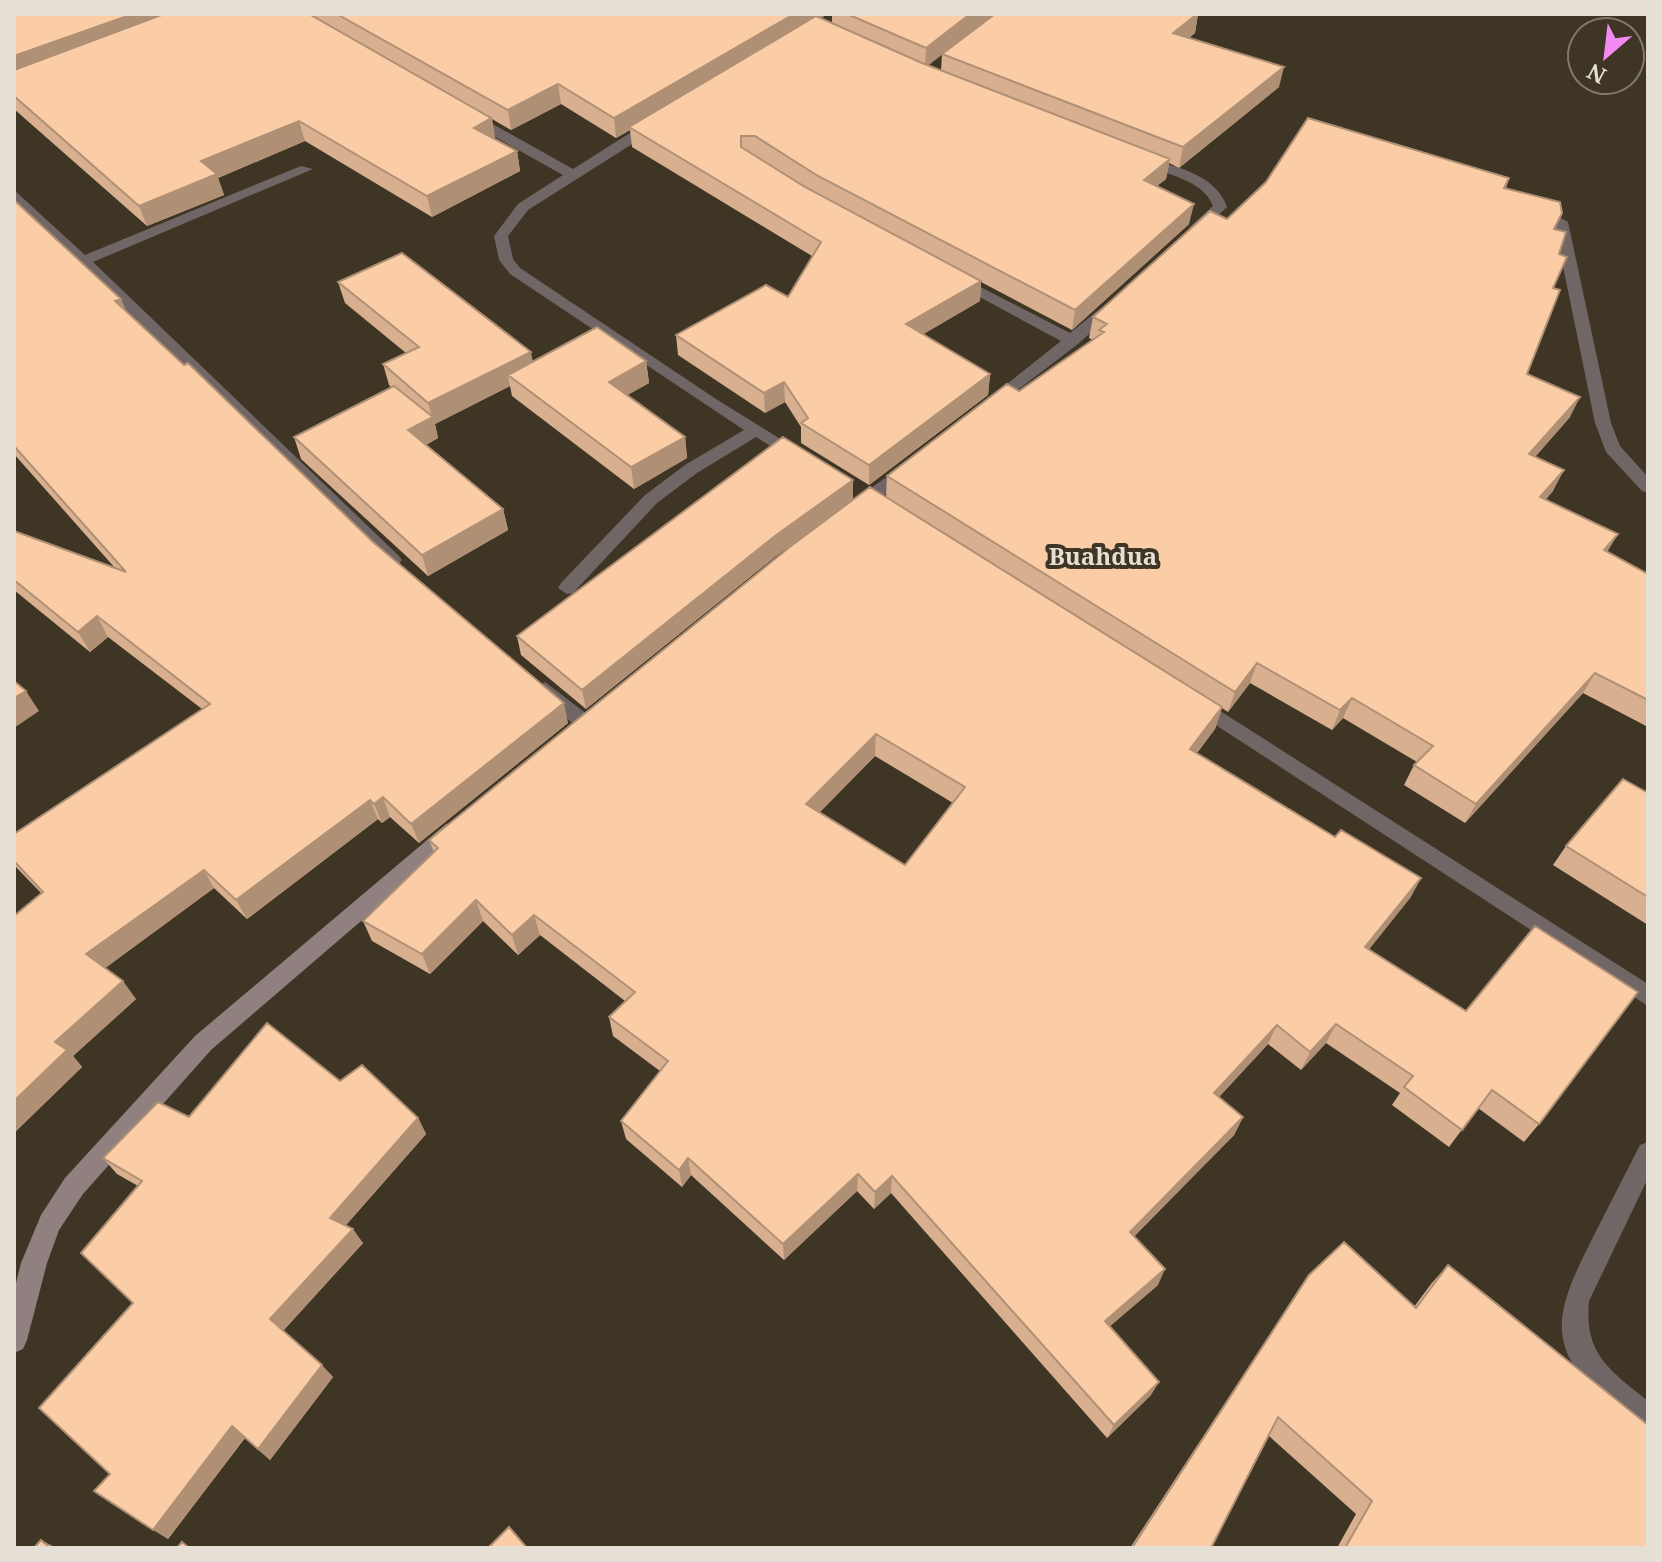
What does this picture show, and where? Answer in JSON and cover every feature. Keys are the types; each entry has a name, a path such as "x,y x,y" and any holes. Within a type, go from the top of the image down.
{"street":[{"path":"675,111 523,207 501,236 506,260 533,284 756,430 819,467"},
{"path":"463,113 571,174"},
{"path":"1131,157 1198,183 1217,196 1220,207 1183,241"},
{"path":"82,261 306,169"},
{"path":"14,194 411,575"},
{"path":"1561,222 1603,423 1612,448 1648,487"},
{"path":"939,269 1073,341"},
{"path":"982,411 1073,341 1128,291"},
{"path":"567,588 651,499 691,469 756,430"},
{"path":"867,500 920,459"},
{"path":"527,674 579,728 607,706"},
{"path":"1178,691 1648,996"},
{"path":"14,1340 34,1263 50,1223 74,1186 131,1120 203,1043 351,914 474,813"},
{"path":"1648,1153 1576,1299 1572,1322 1580,1353 1595,1375 1648,1418"}],"building":[{"path":"14,14 133,14 14,56"},
{"path":"164,14 309,14 491,118 474,128 517,151 427,196 299,121 201,161 217,174 139,206 14,96 14,70"},
{"path":"337,14 794,14 614,118 558,84 508,110"},
{"path":"847,14 970,14 926,48"},
{"path":"995,14 1197,14 1173,33 1284,67 1183,147 942,54"},
{"path":"816,16 922,63 1170,159 1144,180 1194,204 1075,310 818,176 755,136 741,136 741,147 805,187 981,281 906,324 990,374 869,465 801,423 808,418 784,382 764,393 676,335 766,285 788,297 821,242 629,127"},
{"path":"1308,118 1509,178 1504,188 1560,202 1562,213 1554,229 1566,232 1559,254 1567,257 1553,288 1560,290 1527,374 1580,397 1529,454 1564,470 1540,497 1618,534 1604,550 1648,574 1648,700 1595,673 1476,804 1414,765 1433,746 1352,698 1340,710 1257,663 1235,692 887,476 1007,384 1019,391 1104,332 1099,330 1107,324 1093,317 1210,211 1227,219 1266,182"},
{"path":"14,200 121,299 115,301 184,365 188,363 373,542 564,703 411,824 383,797 374,804 370,800 236,900 204,870 86,954 123,981 55,1042 67,1050 14,1101 14,916 43,892 14,861 14,834 210,704 97,616 78,632 14,580 14,531 126,572 14,446"},
{"path":"402,253 531,352 428,403 383,364 419,347 338,282"},
{"path":"597,327 646,361 609,382 685,437 631,467 508,375"},
{"path":"394,386 433,417 408,430 503,509 422,555 294,437"},
{"path":"783,437 853,480 775,536 582,690 517,636"},
{"path":"870,487 1222,707 1190,749 1335,837 1341,830 1421,878 1365,947 1466,1011 1535,926 1638,992 1539,1124 1492,1090 1462,1130 1404,1087 1413,1076 1336,1024 1310,1052 1277,1025 1214,1093 1243,1117 1130,1232 1165,1269 1105,1321 1159,1382 1114,1425 892,1176 875,1192 858,1174 783,1244 688,1158 679,1170 621,1121 668,1061 609,1017 635,992 534,915 512,935 476,900 422,954 363,921 438,848 429,840 791,546","holes":["876,734 965,787 905,865 806,804"]},
{"path":"14,681 26,691 14,698"},
{"path":"1623,779 1648,793 1648,897 1566,846"},
{"path":"267,1023 340,1081 362,1065 418,1118 330,1218 353,1229 270,1319 322,1365 258,1449 232,1426 153,1530 94,1491 110,1474 39,1408 133,1303 81,1253 142,1181 103,1158 158,1102 189,1117"},
{"path":"1344,1242 1416,1308 1448,1265 1648,1425 1648,1548 1345,1548 1372,1501 1278,1417 1211,1548 1132,1548 1309,1275"},
{"path":"509,1527 527,1548 488,1548"},
{"path":"41,1540 50,1548 34,1548"}],"district":[{"name":"Buahdua","path":"1103,557"}]}
